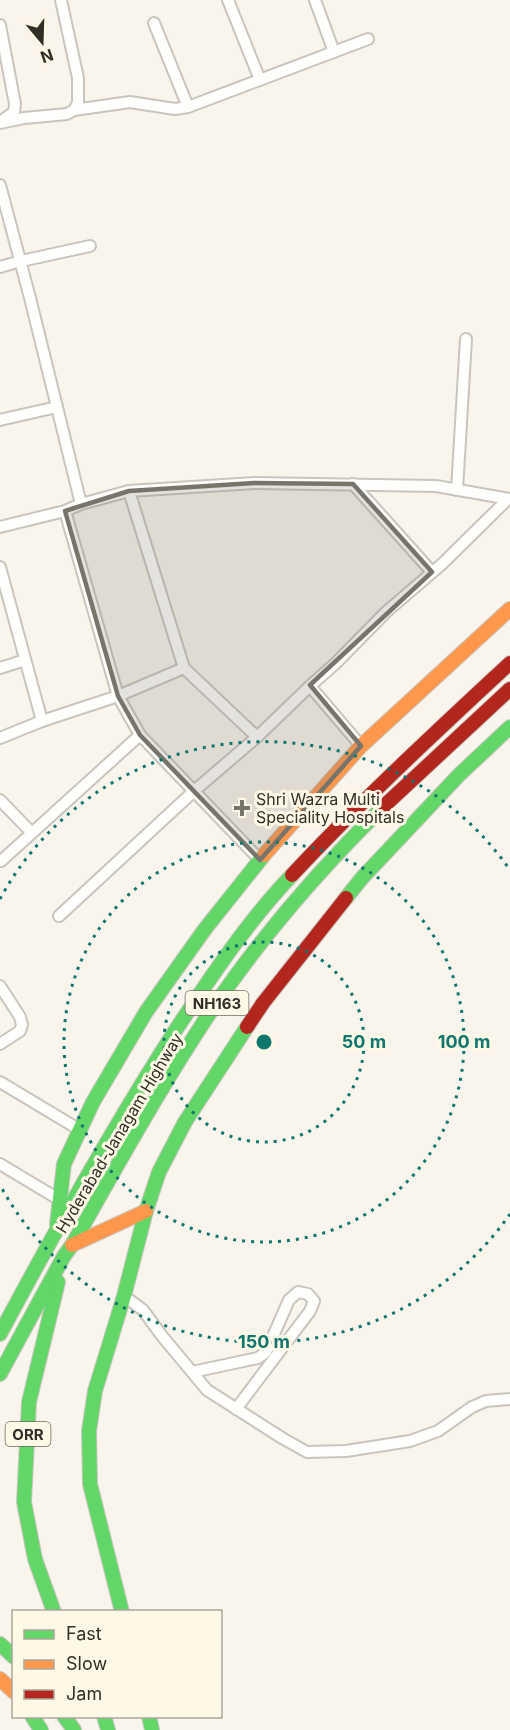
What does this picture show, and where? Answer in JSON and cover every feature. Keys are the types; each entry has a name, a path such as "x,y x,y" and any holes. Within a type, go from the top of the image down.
{"main road":[{"path":"56,1230 64,1164 93,1102 146,1012 205,929 260,860 361,746 510,609"},
{"name":"Hyderabad-Janagam Highway","path":"0,1334 56,1230 140,1086 216,969 283,884 329,836 390,775 510,663"},
{"name":"Hyderabad-Janagam Highway","path":"0,1374 68,1250 168,1080 214,1008 264,939 326,865 394,796 510,689"},
{"path":"122,1610 90,1484 89,1431 95,1391 159,1172 185,1122 263,1003 362,878 459,775 510,727"},
{"path":"68,1250 146,1211"},
{"name":"ORR","path":"54,1610 35,1559 24,1502 29,1402 68,1250"},
{"path":"0,1644 12,1655"},
{"path":"0,1679 12,1690"}],"street":[{"path":"61,0 78,78 78,103 74,110"},
{"path":"228,0 260,80"},
{"path":"315,0 334,52"},
{"path":"154,23 188,106"},
{"path":"0,25 3,61 15,104 14,112 0,123"},
{"path":"0,123 130,102 175,109 368,39"},
{"path":"1,191 21,261 81,504"},
{"path":"0,267 90,246"},
{"path":"457,490 466,339"},
{"path":"0,420 57,407"},
{"path":"0,527 65,511 81,504 129,491 254,483 436,486 509,499"},
{"path":"353,484 432,572"},
{"path":"129,491 184,668 257,737"},
{"path":"59,916 194,791 257,737 336,663 386,612 509,499"},
{"path":"65,511 118,696 140,735 260,860"},
{"path":"0,567 42,721"},
{"path":"0,668 26,660"},
{"path":"0,738 42,721 118,696 184,668"},
{"path":"310,686 361,746"},
{"path":"1,861 140,735"},
{"path":"0,800 32,833"},
{"path":"0,986 20,1017 22,1025 20,1031 0,1044"},
{"path":"0,1082 80,1130"},
{"path":"0,1164 60,1200"},
{"path":"192,1372 258,1358 266,1352 289,1300 298,1292 308,1294 314,1301 310,1311 236,1409"},
{"path":"124,1296 143,1310 207,1390 308,1452 346,1451 410,1441 438,1431 472,1407 486,1401 510,1399"}],"highlighted area":[{"path":"254,483 353,484 432,572 310,685 361,746 260,860 140,735 118,696 65,511 129,491"}],"traffic: fast":[{"path":"346,898 459,775 510,727"},
{"path":"0,1374 64,1256 157,1097 211,1011 292,904 383,807"},
{"path":"57,1224 64,1164 93,1102 146,1012 205,929 264,855"},
{"path":"0,1334 84,1181 175,1031 245,931 292,875"},
{"path":"122,1610 90,1484 89,1431 95,1391 159,1172 185,1122 247,1027"},
{"path":"53,1610 35,1559 24,1502 29,1402 58,1282"},
{"path":"0,1644 12,1655"},
{"path":"33,1718 41,1730"},
{"path":"65,1718 74,1730"},
{"path":"105,1718 108,1730"},
{"path":"149,1718 152,1730"}],"traffic: slow":[{"path":"264,855 361,746 510,609"},
{"path":"72,1245 146,1211"},
{"path":"0,1679 12,1690"}],"traffic: jam":[{"path":"292,875 372,794 510,663"},
{"path":"383,807 510,689"},
{"path":"247,1027 263,1003 346,898"}],"place":[{"name":"Shri Wazra Multi Speciality Hospitals","path":"242,808"}]}
